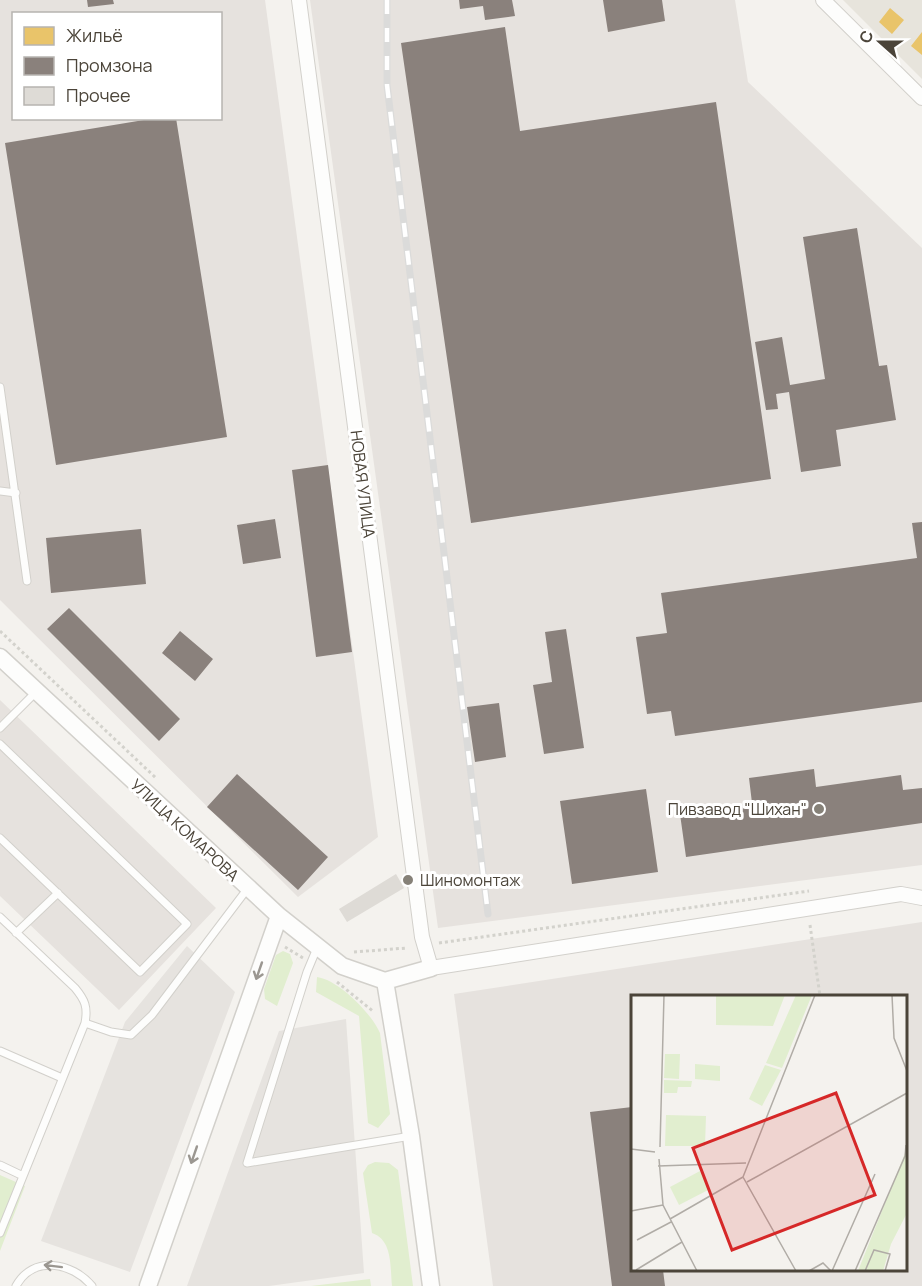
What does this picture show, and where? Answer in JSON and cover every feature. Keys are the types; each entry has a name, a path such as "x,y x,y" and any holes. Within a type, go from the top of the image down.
{"street":[{"name":"НОВАЯ УЛИЦА","path":"299,0 422,937 430,968"},
{"path":"823,0 922,98"},
{"name":"УЛИЦА КОМАРОВА","path":"0,657 279,916 313,955 351,971 385,981"},
{"path":"431,1286 411,1136 385,981 430,968 901,894 922,898"},
{"path":"148,1286 279,916"}],"lane":[{"path":"0,387 27,581"},
{"path":"0,491 16,493"},
{"path":"0,728 36,692"},
{"path":"0,744 187,924 140,972 0,838"},
{"path":"85,1023 111,1032 131,1035 152,1015 248,888"},
{"path":"16,933 58,893"},
{"path":"0,917 84,999 87,1010 85,1023 21,1175 0,1233"},
{"path":"313,955 247,1163 411,1136"},
{"path":"0,1051 62,1078"},
{"path":"0,1165 21,1175"},
{"path":"16,1286 28,1270 41,1265 54,1265 81,1275 92,1286"}],"path":[{"path":"0,631 163,784"},
{"path":"435,943 809,891"},
{"path":"810,925 820,995"},
{"path":"270,939 313,955"},
{"path":"347,950 354,952 407,948"},
{"path":"335,981 355,994 376,1015"}],"shaded area":[{"path":"0,0 265,0 378,837 298,897 0,600"},
{"path":"310,0 735,0 748,82 922,248 922,865 438,928"},
{"path":"843,0 922,0 922,79"},
{"path":"0,700 216,908 119,1010 0,896"},
{"path":"922,922 922,1286 493,1286 454,994"},
{"path":"187,946 235,992 130,1272 41,1241 125,1022"},
{"path":"346,1019 364,1273 269,1286 187,1286 279,1031"}],"green space":[{"path":"283,951 290,954 293,963 277,1006 265,999 264,989 276,955"},
{"path":"317,977 335,984 354,999 380,1033 390,1114 378,1128 368,1123 359,1016 316,992"},
{"path":"375,1162 389,1163 398,1170 413,1286 392,1286 387,1248 379,1237 372,1233 363,1173 368,1165"},
{"path":"0,1175 25,1186 0,1251"},
{"path":"370,1279 371,1286 311,1286"}],"building: Жильё":[{"path":"890,8 904,20 892,34 879,22"},
{"path":"922,32 922,55 911,46"}],"building: Промзона":[{"path":"87,0 113,0 114,4 88,7"},
{"path":"459,0 512,0 515,16 485,20 483,6 460,9"},
{"path":"603,0 662,0 665,21 608,32"},
{"path":"505,27 520,131 716,102 771,479 471,523 401,43"},
{"path":"144,120 176,120 227,437 56,465 5,143"},
{"path":"857,228 879,366 887,365 896,420 836,430 841,466 801,472 789,392 776,394 778,409 766,410 755,342 782,337 790,385 825,379 803,237"},
{"path":"328,465 352,652 316,657 292,470"},
{"path":"275,519 281,558 243,564 237,525"},
{"path":"922,522 922,702 675,736 671,711 647,714 636,637 667,633 661,593 917,558 912,523"},
{"path":"141,529 146,584 51,593 46,538"},
{"path":"69,608 180,719 159,741 47,629"},
{"path":"566,629 584,748 544,754 533,685 552,682 545,632"},
{"path":"180,631 213,659 195,681 162,653"},
{"path":"499,703 506,757 475,762 467,707"},
{"name":"Пивзавод \"Шихан\"","path":"814,769 816,787 901,775 903,790 922,788 922,823 686,857 680,814 752,803 749,778"},
{"path":"237,774 328,857 298,890 207,807"},
{"path":"646,789 658,872 572,884 560,801"},
{"path":"631,1107 631,1271 663,1271 665,1286 612,1286 590,1112"}],"building: Прочее":[{"name":"Шиномонтаж","path":"408,873 414,883 408,888 401,878"},
{"path":"396,874 404,888 347,922 339,909"}],"railway":[{"path":"387,0 387,85 488,914"}],"place":[{"name":"Пивзавод \"Шихан\"","path":"819,809"},
{"name":"Шиномонтаж","path":"408,880"}]}
